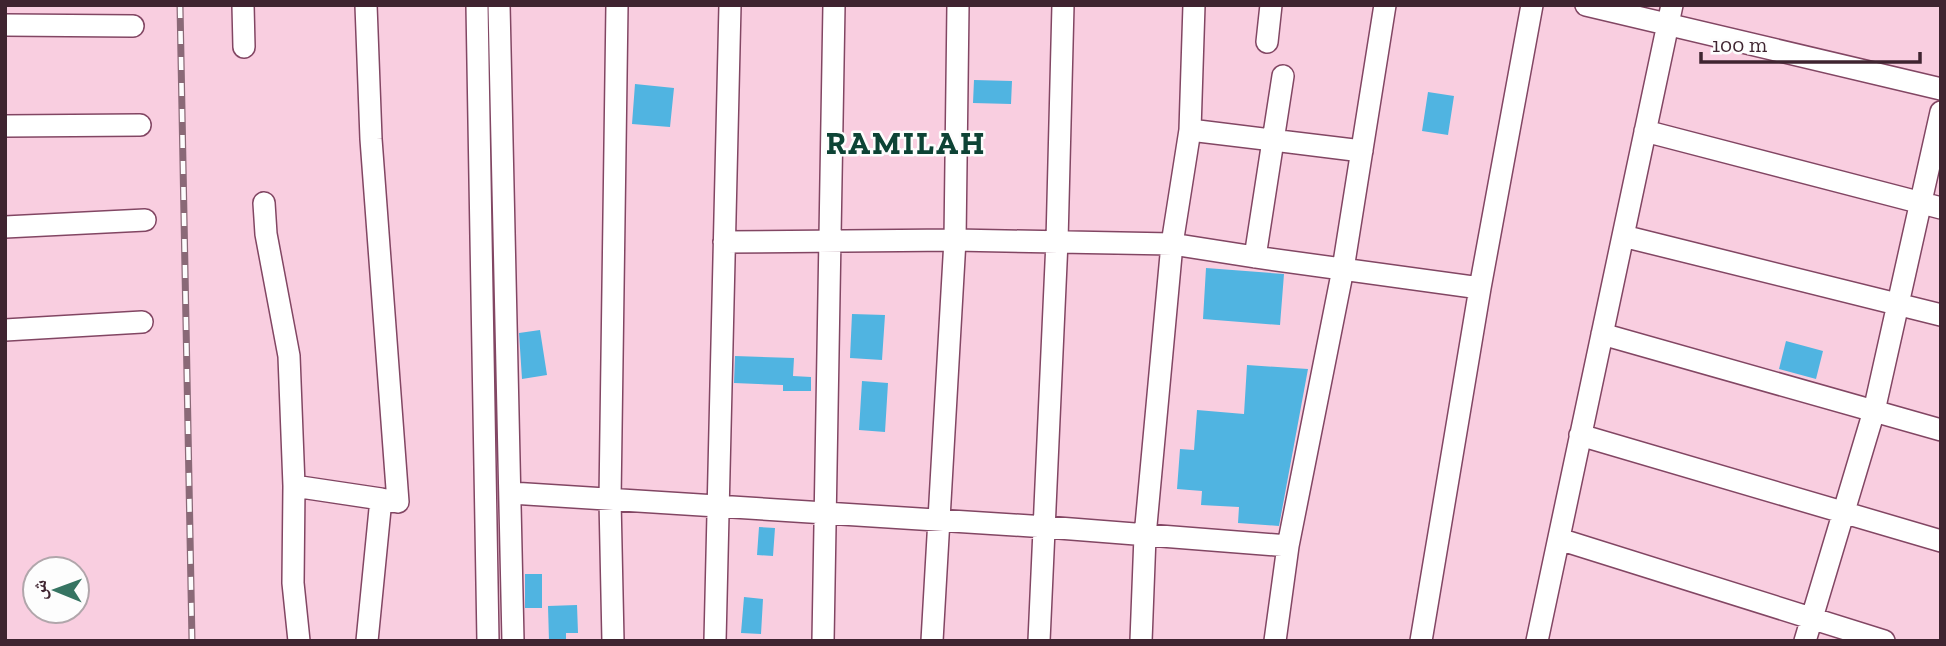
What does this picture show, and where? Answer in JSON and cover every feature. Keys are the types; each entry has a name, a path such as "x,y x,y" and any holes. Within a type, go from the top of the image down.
{"street":[{"path":"243,5 244,47"},
{"path":"294,486 398,502 370,139 366,5"},
{"path":"477,5 488,641"},
{"path":"499,5 513,641"},
{"path":"613,641 610,500 617,5"},
{"path":"715,641 730,5"},
{"path":"823,641 834,5"},
{"path":"932,641 955,240 958,5"},
{"path":"1039,641 1058,241 1063,5"},
{"path":"1141,641 1145,536 1172,244 1189,130 1194,5"},
{"path":"1267,42 1271,5"},
{"path":"1275,641 1288,546 1343,269 1385,5"},
{"path":"1421,641 1480,288 1532,5"},
{"path":"1586,5 1670,15 1941,89"},
{"path":"1537,641 1670,15"},
{"path":"5,25 133,26"},
{"path":"1255,257 1283,76"},
{"path":"1805,641 1874,411 1898,303 1931,205 1941,112"},
{"path":"5,126 140,125"},
{"path":"1189,130 1362,151"},
{"path":"1645,131 1931,205"},
{"path":"264,203 266,234 289,356 294,486 293,583 299,641"},
{"path":"5,227 145,220"},
{"path":"1623,236 1941,315"},
{"path":"724,242 955,240 1172,244 1480,288"},
{"path":"5,330 142,322"},
{"path":"1602,334 1941,430"},
{"path":"1580,435 1941,541"},
{"path":"510,493 1046,527 1288,546"},
{"path":"367,641 381,499"},
{"path":"1559,539 1884,641"}],"building":[{"path":"974,80 1012,81 1011,104 973,103"},
{"path":"635,84 674,88 670,127 632,124"},
{"path":"1428,92 1454,96 1448,135 1422,131"},
{"path":"1206,268 1284,274 1280,325 1203,319"},
{"path":"852,314 885,315 882,360 850,358"},
{"path":"540,330 547,375 522,379 519,333"},
{"path":"1786,341 1823,351 1816,379 1779,369"},
{"path":"735,356 794,358 793,376 811,377 811,391 783,391 783,385 734,383"},
{"path":"1247,365 1308,369 1279,526 1238,523 1239,507 1201,505 1202,491 1177,489 1180,449 1194,450 1197,410 1244,414"},
{"path":"862,381 888,383 885,432 859,430"},
{"path":"759,527 775,528 773,556 757,555"},
{"path":"525,574 542,574 542,608 525,608"},
{"path":"744,597 763,599 761,634 741,633"},
{"path":"577,605 578,633 566,633 566,641 549,641 548,606"}],"railway":[{"path":"180,5 192,641"}],"district":[{"name":"RAMILAH","path":"906,143"}]}
